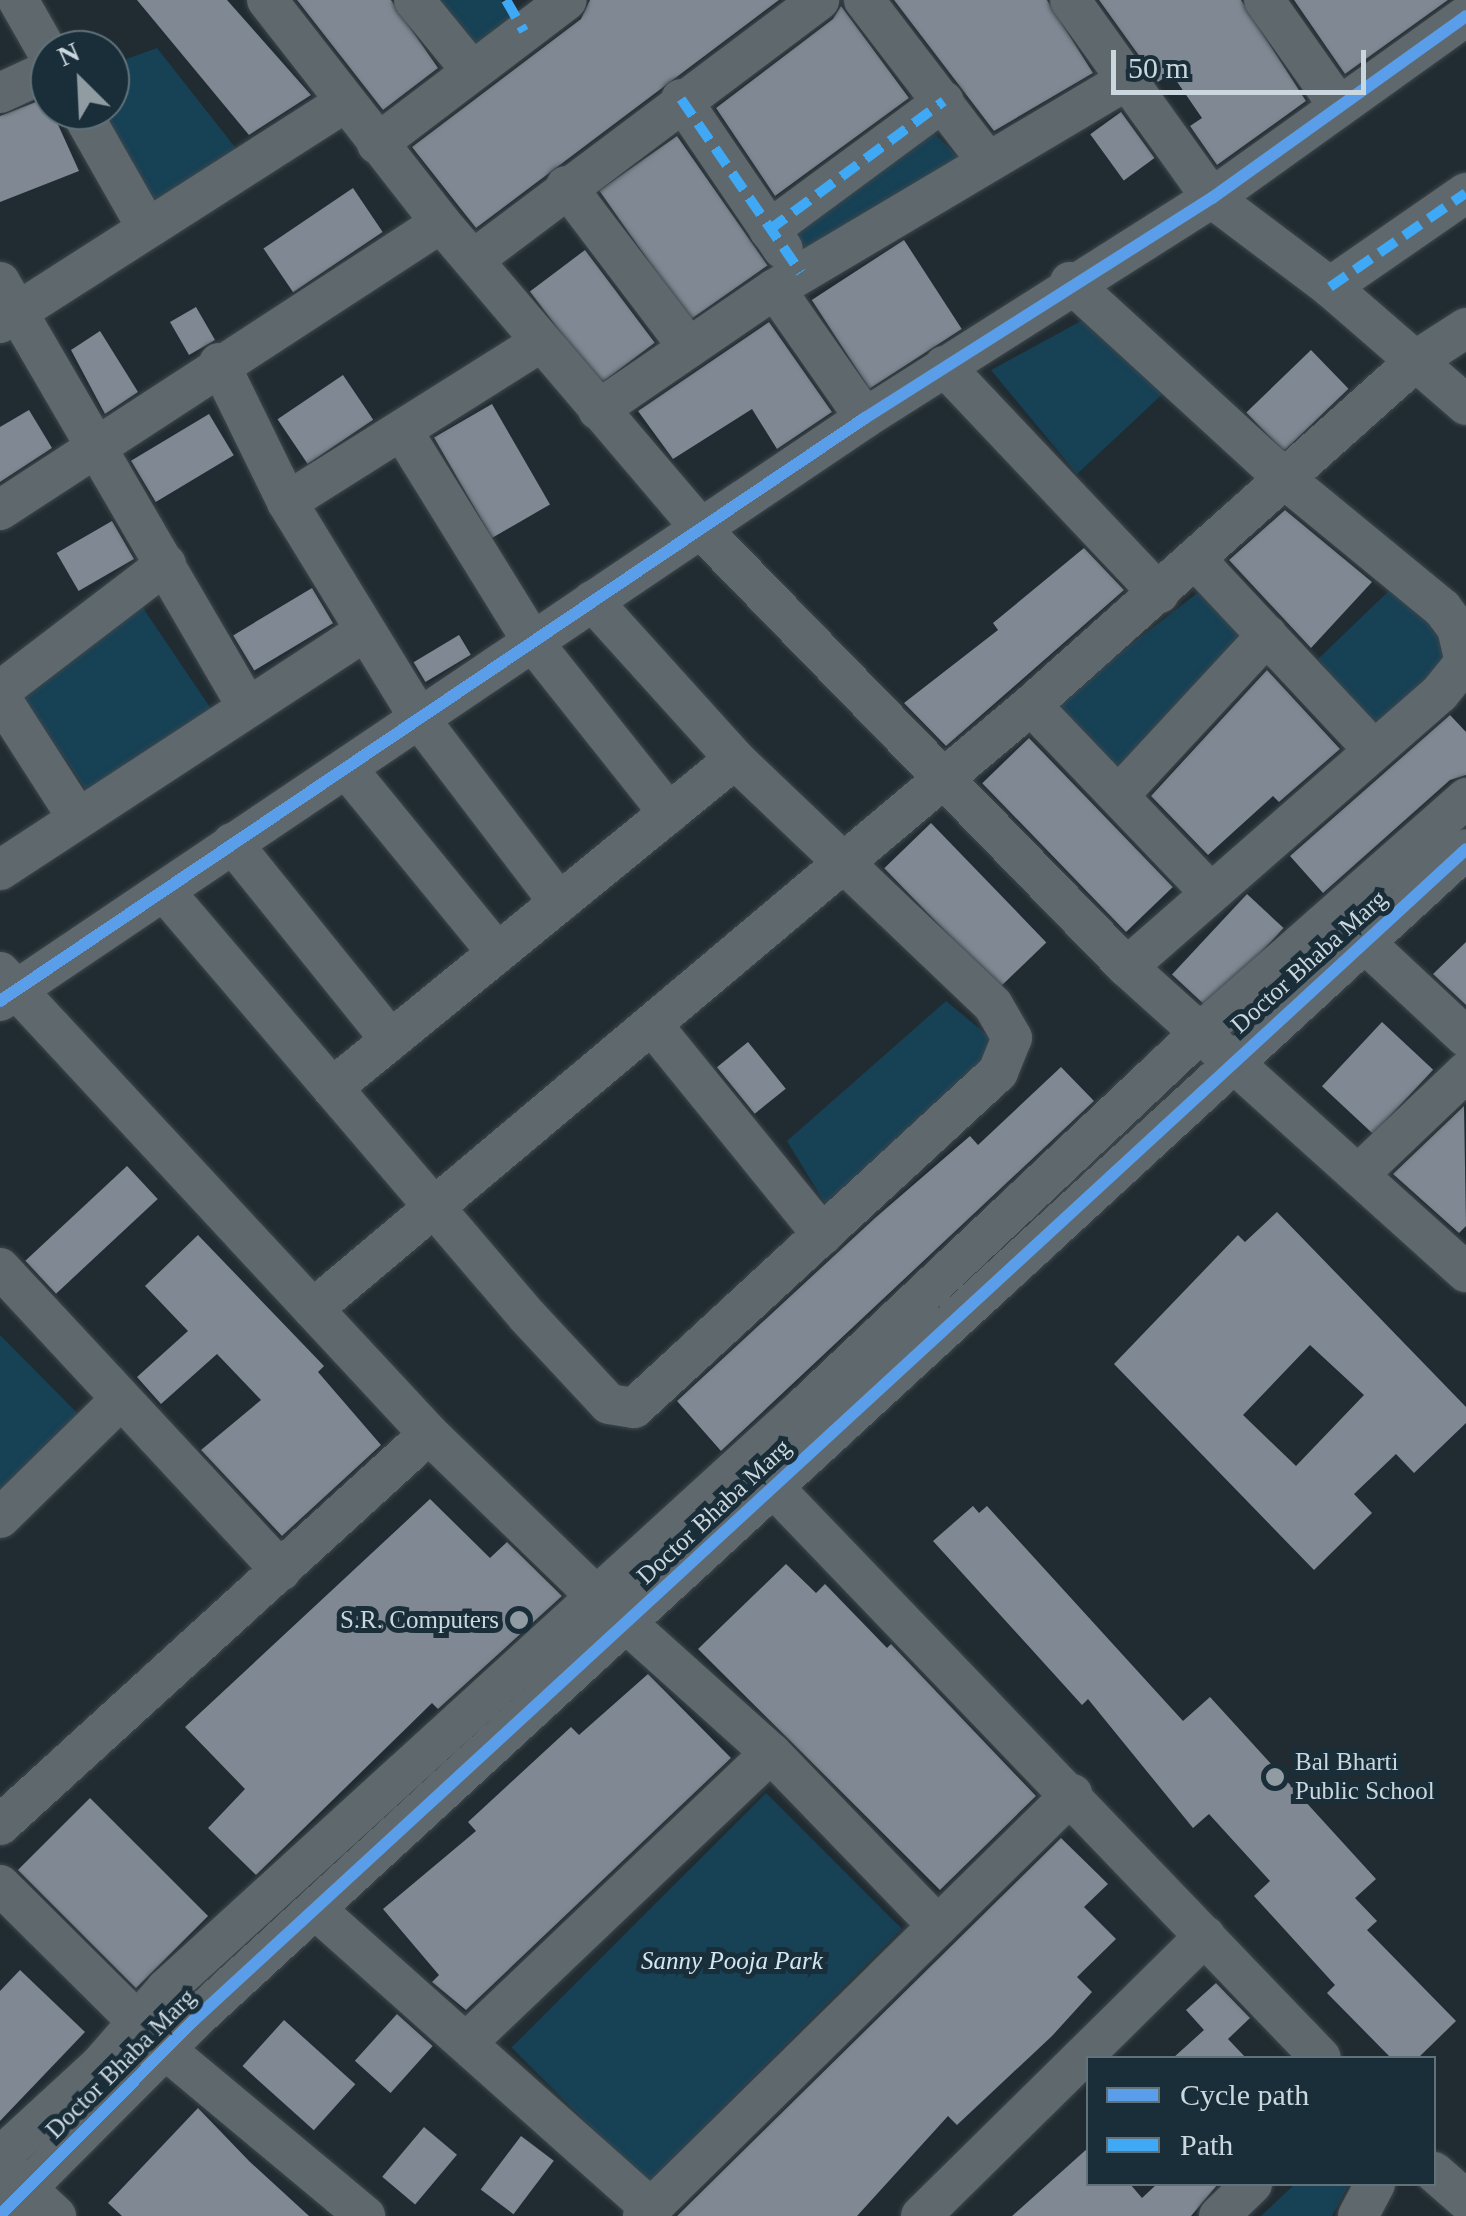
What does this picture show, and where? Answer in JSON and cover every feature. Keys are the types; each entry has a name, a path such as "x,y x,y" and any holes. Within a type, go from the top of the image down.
{"street":[{"path":"18,0 35,30"},
{"path":"267,0 441,223 701,529 1127,967 1460,1256"},
{"path":"414,0 471,70"},
{"path":"377,144 471,70 515,16 568,0"},
{"path":"473,260 681,99 819,0"},
{"path":"864,0 988,162"},
{"path":"1070,0 1124,82 1212,198 1330,286 1418,359 1466,406"},
{"path":"1264,0 1338,105"},
{"path":"938,1926 772,1753 596,1596 429,1434 4,988 164,891 420,721 532,640 1070,282 1212,198 1466,16"},
{"path":"0,93 30,79"},
{"path":"598,410 788,281 1124,82"},
{"path":"681,99 769,230 788,281 865,418"},
{"path":"769,230 944,101"},
{"path":"246,704 96,447 5,306 147,228 345,102"},
{"path":"91,130 147,228"},
{"path":"566,186 689,348"},
{"path":"1330,286 1466,193"},
{"path":"0,510 219,363 441,223"},
{"path":"1070,282 1286,480 1442,608 1464,645 1466,662 1455,678 1127,967"},
{"path":"313,1308 437,1208 841,861 1031,705 1418,359 1466,328"},
{"path":"287,502 404,432 541,342"},
{"path":"219,363 287,502 420,721 559,902"},
{"path":"944,366 1159,592"},
{"path":"404,432 532,640 669,813"},
{"path":"1196,560 1372,748"},
{"path":"77,817 0,694 166,564"},
{"path":"164,891 601,1396 622,1409 646,1400 998,1072 1012,1038 993,1005 735,759 592,601"},
{"path":"0,870 246,704 365,630"},
{"path":"1120,795 1267,635"},
{"path":"1031,705 1210,892"},
{"path":"332,1088 735,759"},
{"path":"346,769 498,952"},
{"name":"Doctor Bhaba Marg","path":"153,2037 166,1989 596,1596 1201,1032 1466,798"},
{"path":"232,843 390,1040"},
{"name":"Doctor Bhaba Marg","path":"13,2192 153,2037 316,1908 1465,851"},
{"path":"1364,942 1466,1037"},
{"path":"653,1026 824,1235"},
{"path":"1362,1172 1462,1083"},
{"path":"0,1268 119,1401 281,1570"},
{"path":"0,1518 119,1401"},
{"path":"0,1825 429,1434"},
{"path":"773,1487 1072,1794 1319,2056"},
{"path":"466,2043 772,1753"},
{"path":"316,1908 647,2212 1072,1794"},
{"path":"0,1885 153,2037 365,2216"},
{"path":"921,2216 1206,1936"},
{"path":"1436,2174 1466,2200"},
{"path":"1219,2216 1250,2186"},
{"path":"1358,2216 1374,2186"}],"green space":[{"path":"433,0 501,0 518,30 473,57"},
{"path":"157,48 238,151 132,221 97,130 130,130 130,58"},
{"path":"930,129 971,170 812,258 793,229"},
{"path":"1083,320 1170,387 1077,474 991,370"},
{"path":"1395,585 1466,654 1374,733 1318,659"},
{"path":"1204,588 1253,634 1121,774 1054,704"},
{"path":"141,605 214,713 90,796 17,688"},
{"path":"946,1001 1003,1048 829,1210 787,1141"},
{"path":"0,1335 100,1436 0,1538"},
{"name":"Sanny Pooja Park","path":"766,1793 902,1929 647,2183 511,2048"},
{"path":"1293,2186 1348,2186 1332,2216 1261,2216"}],"building":[{"path":"137,0 227,0 311,95 249,135"},
{"path":"297,0 391,0 438,68 383,110"},
{"path":"590,0 779,0 476,228 412,147 581,19"},
{"path":"894,0 1047,0 1093,73 994,131"},
{"path":"1099,0 1241,0 1306,101 1217,165 1190,126 1202,118 1171,73 1158,82"},
{"path":"1294,0 1448,0 1345,74"},
{"path":"841,6 909,98 775,196 716,108 833,19"},
{"path":"30,104 30,130 60,130 79,171 0,202 0,116"},
{"path":"1121,112 1155,158 1124,180 1090,134"},
{"path":"677,136 768,265 690,320 599,190"},
{"path":"353,188 383,232 293,292 263,248"},
{"path":"904,240 962,329 869,389 812,300"},
{"path":"585,250 655,343 600,384 530,292"},
{"path":"196,307 215,340 189,355 170,322"},
{"path":"769,322 832,412 777,449 752,409 673,459 638,411"},
{"path":"100,331 138,392 105,414 71,350"},
{"path":"1311,350 1349,389 1284,451 1246,413"},
{"path":"343,375 373,420 308,464 278,419"},
{"path":"492,404 550,504 492,538 434,438"},
{"path":"29,410 52,448 0,482 0,427"},
{"path":"209,414 234,455 156,502 131,461"},
{"path":"1285,510 1372,582 1311,648 1229,560"},
{"path":"112,521 134,559 79,591 57,553"},
{"path":"1084,548 1124,590 946,746 904,703 998,630 993,623"},
{"path":"312,588 333,623 254,671 233,635"},
{"path":"459,635 471,655 425,682 414,662"},
{"path":"1267,670 1340,749 1279,802 1273,796 1208,855 1151,796"},
{"path":"1450,715 1466,732 1466,775 1450,780 1323,893 1290,856"},
{"path":"1029,738 1173,887 1126,932 982,783"},
{"path":"931,823 1046,942 1000,988 884,868"},
{"path":"1247,894 1284,928 1209,1009 1172,974"},
{"path":"1466,942 1466,1005 1433,974"},
{"path":"1382,1022 1433,1070 1373,1134 1322,1086"},
{"path":"748,1042 786,1089 755,1114 717,1067"},
{"path":"1061,1067 1094,1101 721,1451 677,1401 875,1218 970,1136 978,1145"},
{"path":"1464,1106 1466,1226 1459,1233 1393,1174"},
{"path":"127,1166 158,1199 56,1294 25,1261"},
{"path":"1277,1212 1466,1407 1466,1423 1414,1473 1396,1454 1354,1494 1372,1513 1314,1570 1114,1364 1238,1235 1245,1242","holes":["1310,1345 1364,1395 1296,1466 1243,1415"]},
{"path":"198,1235 324,1366 318,1372 381,1445 282,1536 201,1450 261,1400 217,1354 161,1404 137,1377 188,1331 145,1286"},
{"path":"430,1499 490,1558 507,1542 562,1596 438,1709 432,1703 256,1875 208,1828 245,1789 185,1727"},
{"path":"973,1506 979,1513 987,1506 1183,1721 1210,1697 1376,1879 1355,1898 1377,1921 1367,1930 1456,2021 1420,2056 1389,2056 1327,1993 1335,1985 1254,1896 1270,1881 1209,1814 1193,1828 1088,1699 1082,1705 933,1541"},
{"path":"786,1564 816,1593 825,1584 887,1648 891,1644 1036,1796 940,1890 698,1649"},
{"path":"648,1674 731,1758 466,2010 432,1982 439,1975 383,1909 476,1831 468,1822 571,1727 579,1735"},
{"path":"90,1798 208,1916 136,1988 18,1870"},
{"path":"1061,1838 1108,1884 1084,1907 1116,1939 1077,1977 1092,1992 1052,2036 957,2125 948,2116 857,2216 677,2216"},
{"path":"20,1970 85,2032 0,2121 0,1991"},
{"path":"1216,1983 1250,2018 1228,2039 1244,2056 1175,2056 1204,2030 1186,2010"},
{"path":"397,2014 433,2046 391,2093 355,2061"},
{"path":"284,2020 355,2084 314,2130 243,2066"},
{"path":"198,2108 309,2216 122,2216 108,2203"},
{"path":"424,2127 457,2155 415,2204 382,2177"},
{"path":"521,2136 554,2161 513,2214 481,2190"},
{"path":"1086,2150 1086,2186 1132,2186 1142,2198 1155,2186 1216,2186 1191,2216 1012,2216"}],"marked path":[{"path":"506,0 524,31"},
{"path":"681,99 801,273"},
{"path":"769,230 944,101"},
{"path":"1330,287 1466,193"}],"cycle path":[{"path":"0,1001 865,418 1212,198 1466,16"},
{"path":"0,2215 193,2021 1466,849"}],"place":[{"name":"S.R. Computers","path":"519,1620"},
{"name":"Bal Bharti Public School","path":"1275,1777"}]}
